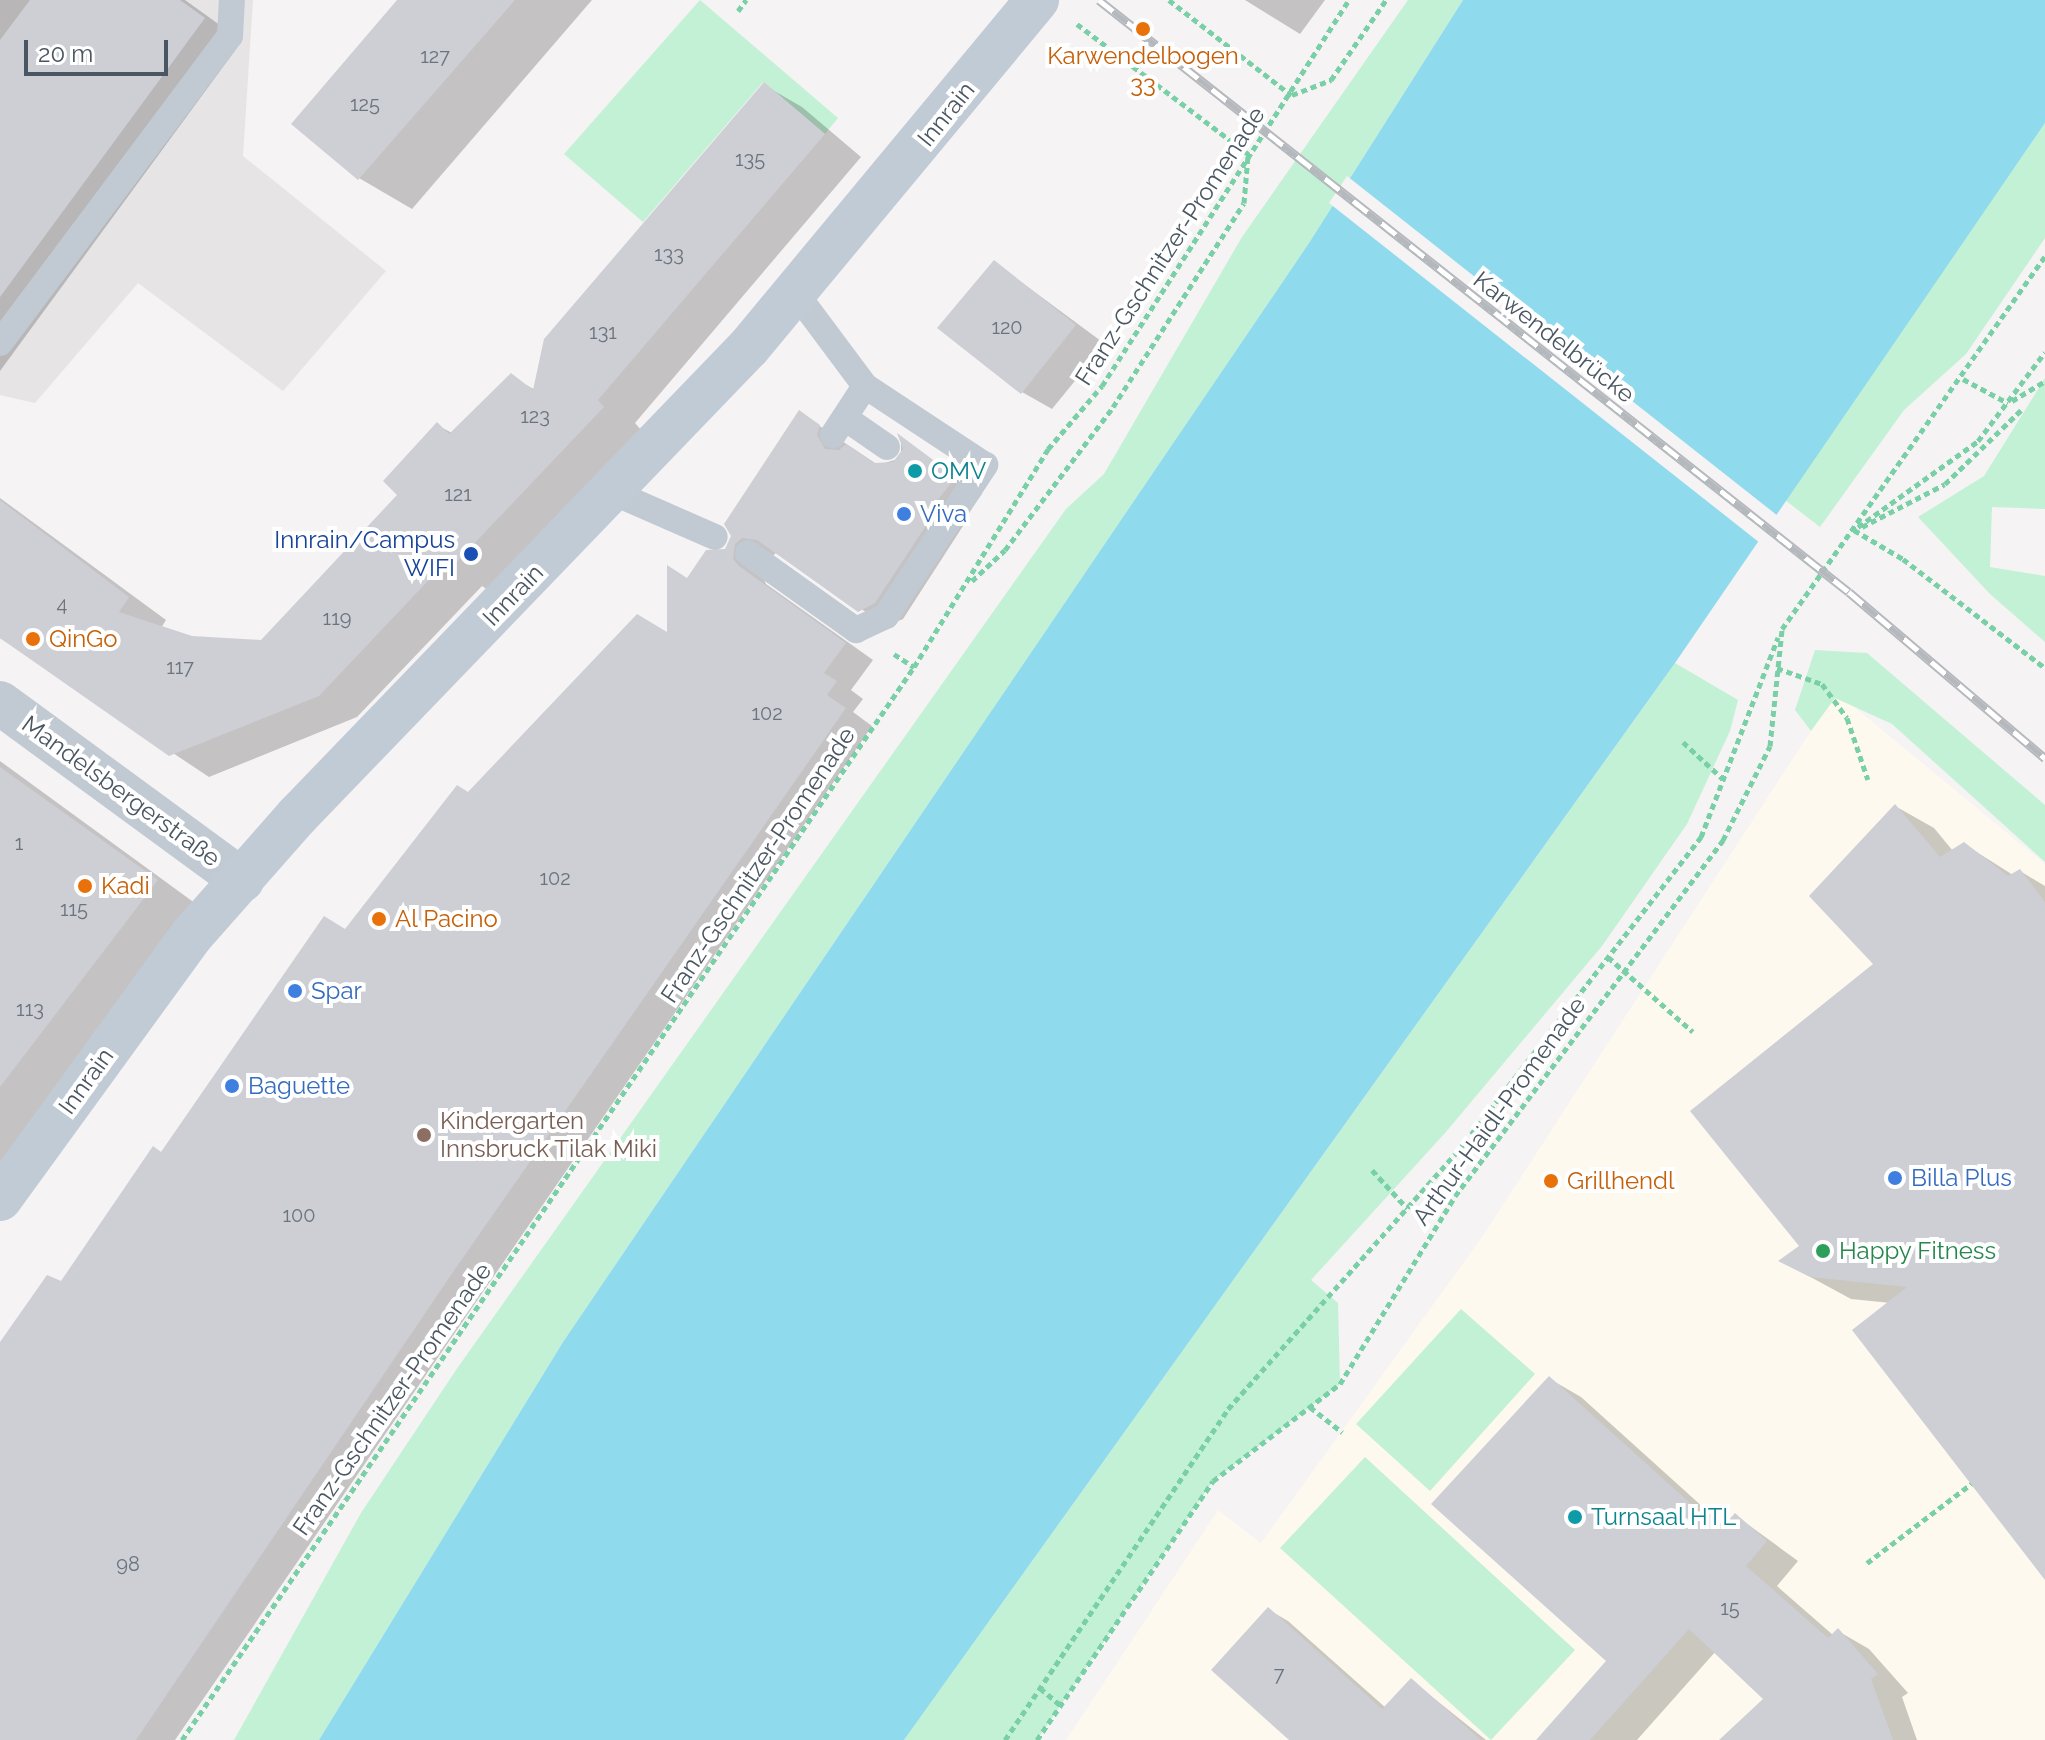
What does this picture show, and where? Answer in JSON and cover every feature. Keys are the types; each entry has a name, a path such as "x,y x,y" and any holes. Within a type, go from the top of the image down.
{"main road":[{"name":"Innrain","path":"0,1199 192,935 297,816 612,492 1054,10"}],"street":[{"name":"Mandelsbergerstraße","path":"0,703 242,880"}],"lane":[{"path":"0,343 230,36 232,0"},
{"path":"748,553 856,630 886,616 956,493 985,465 865,386 795,292"},
{"path":"865,386 839,426 887,447"},
{"path":"612,492 715,537"}],"path":[{"path":"738,11 746,0"},
{"path":"1169,0 1291,95 1331,80 1386,0"},
{"name":"Franz-Gschnitzer-Promenade","path":"182,1740 559,1192 966,587 1048,449 1102,386 1349,0"},
{"path":"966,587 1005,550 1113,407 1244,203 1248,154 1054,10"},
{"name":"Karwendelbrücke","path":"1264,132 1821,571"},
{"path":"1854,530 1963,379 2045,256"},
{"path":"1854,530 1978,441 2045,352"},
{"path":"1963,379 2008,403"},
{"path":"2008,403 2045,381"},
{"path":"1854,530 1879,522 1945,484 2021,410"},
{"path":"1854,530 1903,559 2045,668"},
{"name":"Arthur-Haidl-Promenade","path":"1037,1740 1213,1481 1340,1384 1455,1196 1730,827 1770,746 1782,629 1821,571 1854,530"},
{"path":"1005,1740 1228,1409 1459,1150 1701,837 1782,629"},
{"path":"1777,668 1822,684 1847,718 1868,780"},
{"path":"1683,742 1723,779"},
{"path":"1608,957 1693,1032"},
{"path":"1372,1170 1407,1208"},
{"path":"1310,1407 1342,1432"},
{"path":"1867,1563 1971,1484"},
{"path":"1040,1688 1060,1705"}],"shaded area":[{"path":"0,0 253,0 243,156 386,271 283,391 138,283 35,403 0,395"},
{"path":"1836,692 2045,864 2045,1740 1066,1740 1218,1510 1261,1543 1482,1237"}],"green space":[{"path":"700,0 838,118 825,134 763,82 643,222 564,154"},
{"path":"1408,0 1463,0 1309,243 563,1342 319,1740 234,1740 361,1513 456,1370 1066,509 1104,474 1242,237"},
{"path":"2045,123 2045,238 1966,354 1904,410 1820,527 1785,500"},
{"path":"2045,378 2045,509 1992,507 1990,567 2045,576 2045,642 1990,594 1918,517 1984,476"},
{"path":"1815,650 1867,653 2045,805 2045,862 1892,724 1835,698 1811,731 1795,710"},
{"path":"1675,663 1738,700 1730,731 1687,824 1602,946 1445,1133 1311,1280 1338,1303 1340,1384 1213,1481 1037,1740 904,1740"},
{"path":"1461,1309 1535,1374 1430,1491 1356,1424"},
{"path":"1365,1457 1575,1650 1491,1740 1280,1548"}],"water":[{"path":"1463,0 2045,0 2045,123 1675,663 904,1740 319,1740 563,1342 1309,243"}],"pier":[{"path":"1347,176 1778,516 1760,543 1329,203"}],"building":[{"path":"30,0 180,0 205,18 0,297 0,40"},
{"path":"397,0 515,0 358,180 291,124"},
{"path":"764,82 825,134 598,400 604,407 449,570 443,565 319,696 169,756 0,638 0,500 129,597 119,612 192,636 261,640 397,495 383,481 437,422 449,434 511,373 533,390 544,339"},
{"path":"994,260 1076,325 1021,394 937,328"},
{"path":"799,410 820,425 817,435 825,449 839,450 846,444 874,463 893,462 903,449 897,433 956,477 933,506 937,509 875,603 858,612 757,540 742,538 735,544 733,559 739,566 846,643 824,673 837,681 827,695 846,708 451,1275 136,1740 0,1740 0,1342 47,1275 61,1281 153,1146 161,1152 324,916 345,929 457,785 468,792 637,614 667,632 667,565 687,578 706,550 725,549 731,536 724,524"},
{"path":"0,767 158,880 0,1087"},
{"name":"Billa Plus","path":"1895,804 1940,857 1964,842 2008,876 2020,869 2045,902 2045,1580 1852,1330 1907,1287 1810,1277 1778,1261 1799,1246 1690,1111 1873,964 1809,896"},
{"path":"1549,1376 1720,1530 1735,1513 1767,1541 1746,1566 1828,1638 1838,1628 1878,1674 1871,1679 1893,1740 1719,1740 1763,1699 1689,1629 1590,1740 1536,1740 1606,1661 1431,1504"},
{"path":"1268,1607 1382,1709 1411,1678 1481,1740 1289,1740 1211,1670"}],"railway":[{"path":"1099,0 1849,592 2045,758"}],"place":[{"name":"Karwendelbogen 33","path":"1143,29"},
{"name":"OMV","path":"915,471"},
{"name":"Viva","path":"904,514"},
{"name":"Innrain/Campus WIFI","path":"471,554"},
{"name":"QinGo","path":"33,639"},
{"name":"Kadi","path":"85,886"},
{"name":"Al Pacino","path":"379,919"},
{"name":"Spar","path":"295,991"},
{"name":"Baguette","path":"232,1086"},
{"name":"Kindergarten Innsbruck Tilak Miki","path":"424,1135"},
{"name":"Billa Plus","path":"1895,1178"},
{"name":"Grillhendl","path":"1551,1181"},
{"name":"Happy Fitness","path":"1823,1251"},
{"name":"Turnsaal HTL","path":"1575,1517"}]}
